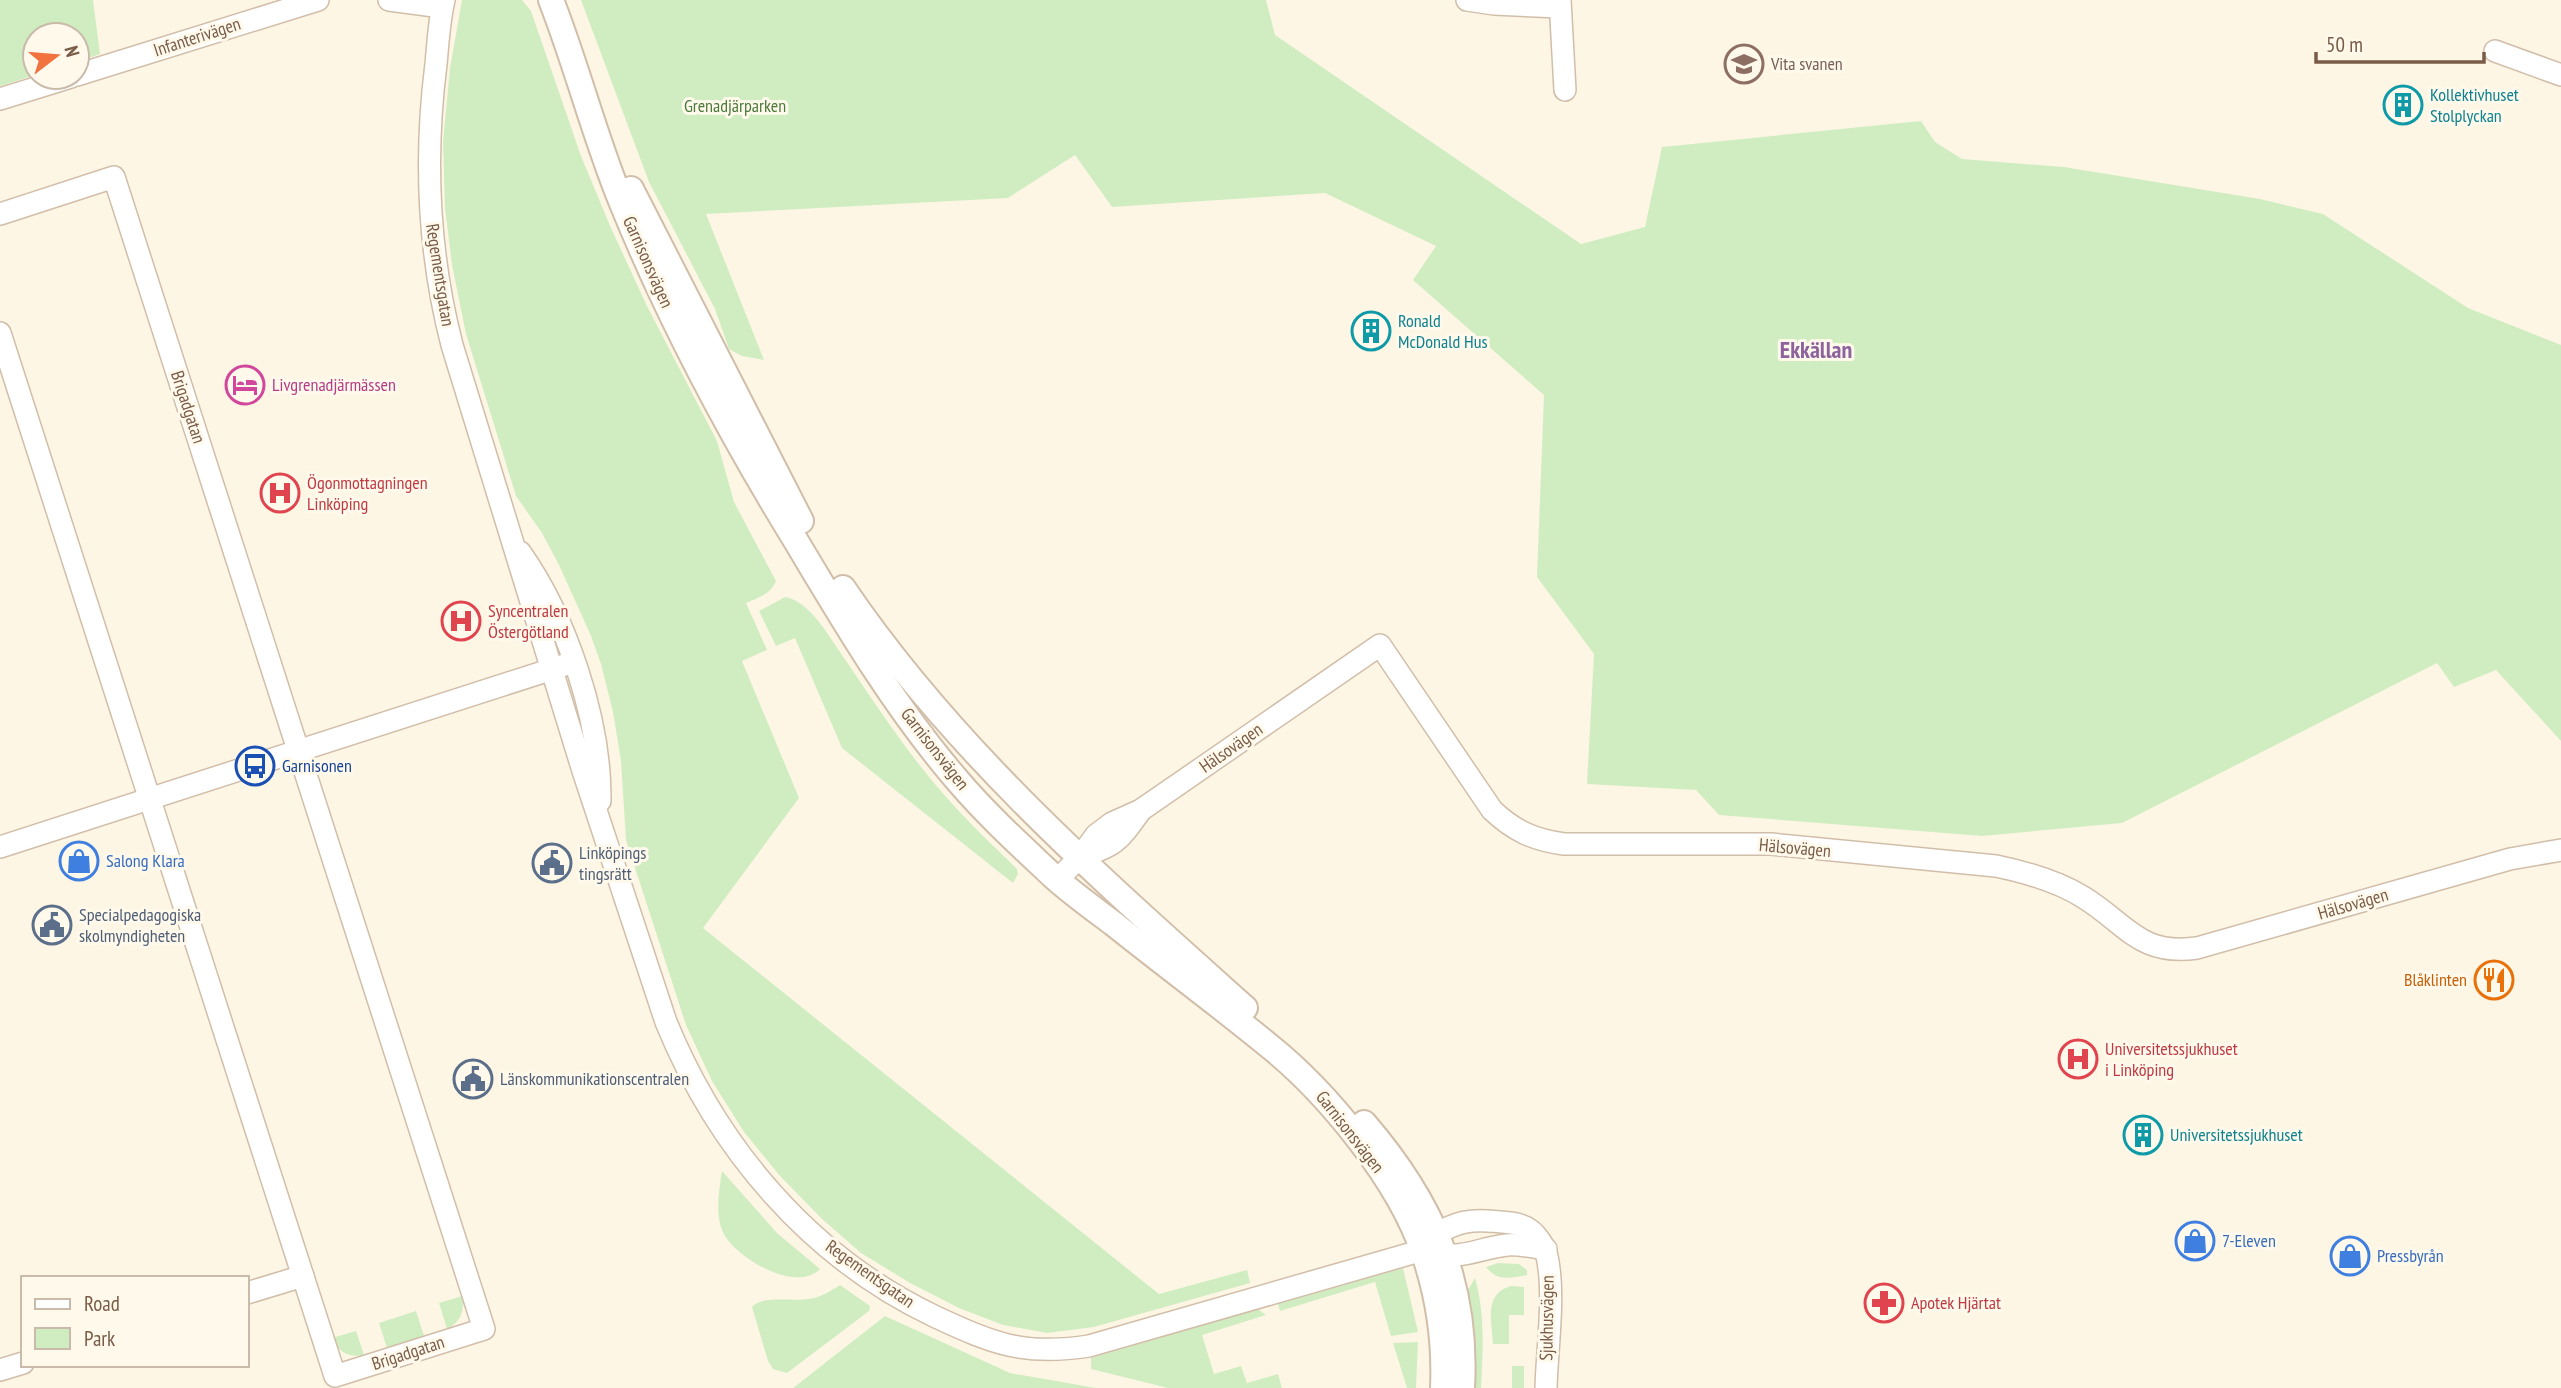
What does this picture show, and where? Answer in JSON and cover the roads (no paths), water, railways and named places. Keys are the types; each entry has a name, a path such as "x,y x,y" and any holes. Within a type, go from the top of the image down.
{"street":[{"name":"Infanterivägen","path":"91,71 318,0"},
{"path":"389,0 443,4"},
{"name":"Garnisonsvägen","path":"551,0 605,159 644,257 679,332 776,509 857,639 931,748 959,782 1057,880 1271,1047 1330,1104 1435,1246 1438,1306 1443,1336 1443,1388"},
{"name":"Garnisonsvägen","path":"566,0 634,196 824,560 869,625 933,703 1011,789 1080,858 1314,1070 1386,1149 1418,1196 1435,1246 1463,1340 1462,1388"},
{"path":"1467,0 1494,4 1559,4 1565,90"},
{"name":"Regementsgatan","path":"443,4 432,95 429,153 432,245 443,311 452,345 583,771 666,1022 681,1058 711,1113 762,1183 797,1222 848,1261 918,1308 980,1337 1013,1347 1046,1351 1089,1346 1435,1246"},
{"path":"2495,51 2561,75"},
{"path":"0,99 26,91"},
{"name":"Brigadgatan","path":"0,214 114,177 484,1329 335,1376 0,332"},
{"name":"Regementsgatan","path":"513,541 556,611 574,662 595,744 600,787 600,819"},
{"name":"Hälsovägen","path":"1057,880 1080,858 1107,849 1123,836 1141,810 1380,645 1492,810 1509,826 1525,835 1545,842 1564,844 1771,844 1996,866 2043,880 2081,896 2142,941 2160,949 2178,951 2197,948 2510,859 2561,850"},
{"path":"0,846 574,662"},
{"name":"Sjukhusvägen","path":"1435,1246 1462,1223 1478,1220 1508,1223 1530,1229 1546,1249 1550,1300 1546,1388"},
{"name":"Sjukhusvägen","path":"1435,1246 1507,1245 1546,1249"},
{"path":"248,1293 303,1276"},
{"path":"0,1370 21,1364"}],"place":[{"name":"Vita svanen","path":"1744,64"},
{"name":"Kollektivhuset Stolplyckan","path":"2403,105"},
{"name":"Ronald McDonald Hus","path":"1371,331"},
{"name":"Livgrenadjärmässen","path":"245,385"},
{"name":"Ögonmottagningen Linköping","path":"280,493"},
{"name":"Syncentralen Östergötland","path":"461,621"},
{"name":"Garnisonen","path":"255,766"},
{"name":"Salong Klara","path":"79,861"},
{"name":"Linköpings tingsrätt","path":"552,863"},
{"name":"Specialpedagogiska skolmyndigheten","path":"52,925"},
{"name":"Blåklinten","path":"2494,980"},
{"name":"Universitetssjukhuset i Linköping","path":"2078,1059"},
{"name":"Länskommunikationscentralen","path":"473,1079"},
{"name":"Universitetssjukhuset","path":"2143,1135"},
{"name":"7-Eleven","path":"2195,1241"},
{"name":"Pressbyrån","path":"2350,1256"},
{"name":"Apotek Hjärtat","path":"1884,1303"}],"district":[{"name":"Ekkällan","path":"1816,350"}],"park label":[{"name":"Grenadjärparken","path":"735,106"}]}
